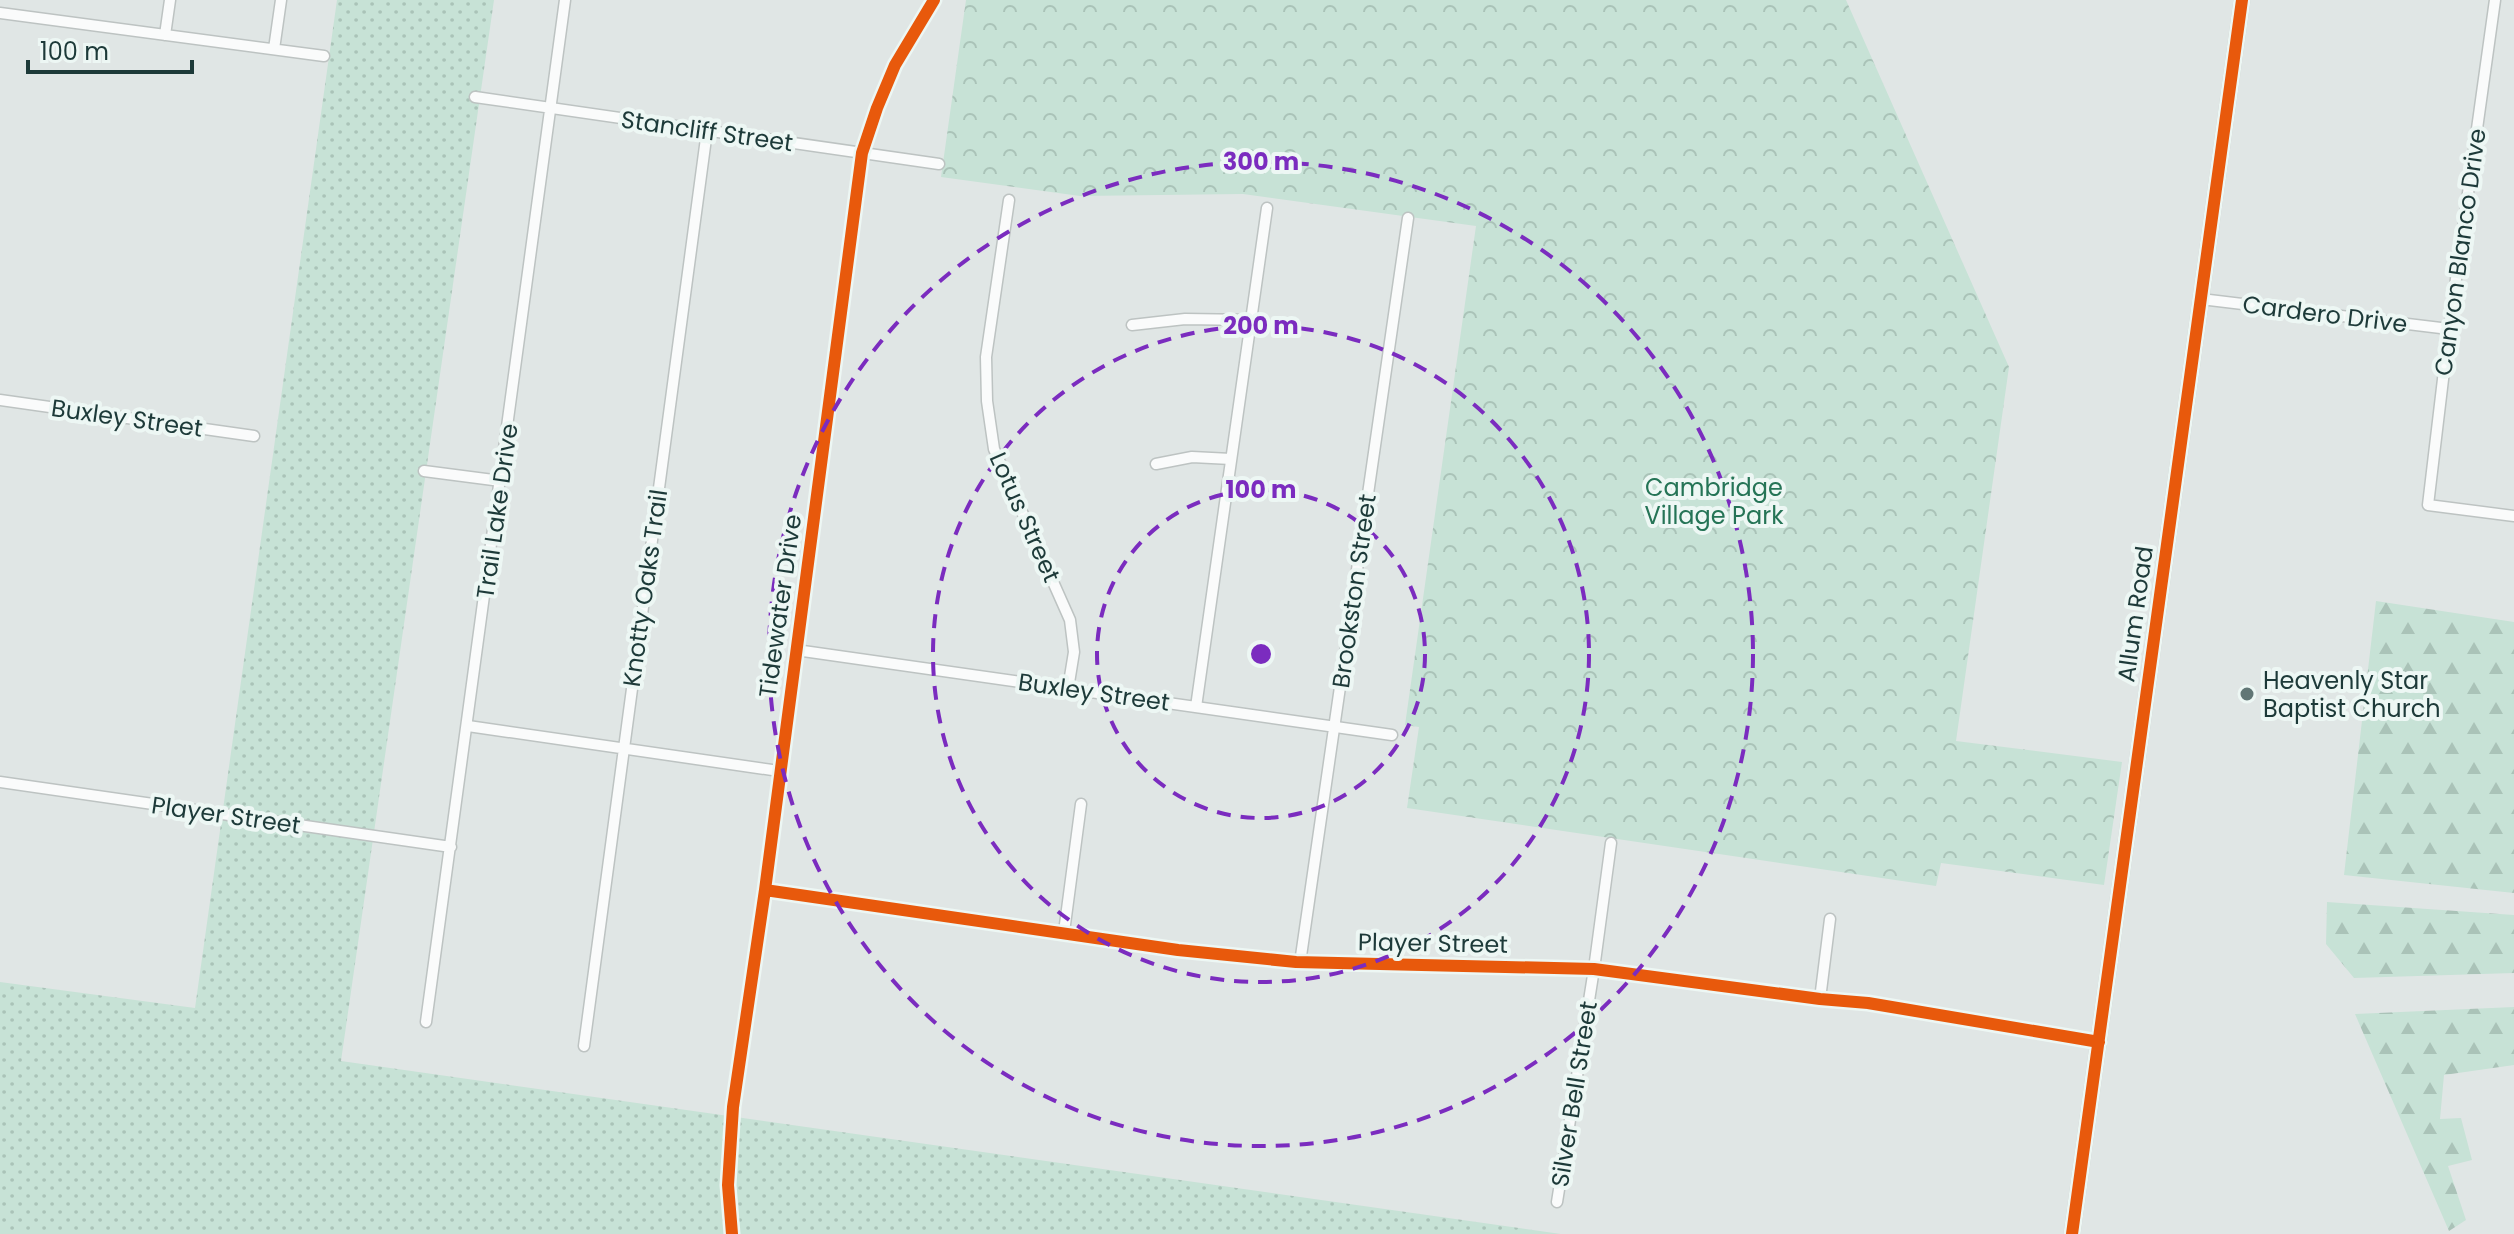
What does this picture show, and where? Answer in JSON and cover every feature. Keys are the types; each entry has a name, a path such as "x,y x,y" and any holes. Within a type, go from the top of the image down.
{"street":[{"path":"165,35 170,0"},
{"path":"274,49 281,0"},
{"name":"Trail Lake Drive","path":"426,1022 565,0"},
{"name":"Allum Road","path":"2072,1234 2242,0"},
{"name":"Canyon Blanco Drive","path":"2495,0 2428,505 2514,516"},
{"name":"Tidewater Drive","path":"732,1234 728,1185 733,1107 765,890 862,153 895,65 931,1"},
{"path":"0,13 324,56"},
{"name":"Stancliff Street","path":"475,97 939,164"},
{"name":"Knotty Oaks Trail","path":"584,1046 707,131"},
{"name":"Lotus Street","path":"1009,200 986,357 987,401 994,449 1070,620 1074,652 1068,689"},
{"path":"1196,707 1267,208"},
{"name":"Brookston Street","path":"1300,963 1408,218"},
{"name":"Cardero Drive","path":"2201,299 2449,329"},
{"path":"1132,325 1185,319 1251,320"},
{"name":"Buxley Street","path":"0,400 254,436"},
{"path":"1156,464 1192,457 1231,459"},
{"path":"424,471 501,481"},
{"name":"Buxley Street","path":"796,650 1392,735"},
{"path":"468,726 779,771"},
{"name":"Player Street","path":"0,782 451,847"},
{"path":"1064,932 1081,804"},
{"name":"Silver Bell Street","path":"1557,1202 1611,843"},
{"name":"Player Street","path":"765,890 1178,950 1300,963 1594,969 1868,1003 2099,1042"},
{"path":"1820,999 1830,919"}],"green space":[{"path":"337,0 494,0 341,1061 1561,1234 0,1234 0,982 195,1008"},
{"name":"Cambridge Village Park","path":"966,0 1846,0 2009,367 1956,741 2122,762 2104,885 1941,863 1936,886 1407,808 1419,727 1405,725 1476,226 1243,194 1080,196 941,177"},
{"path":"2376,601 2514,622 2514,893 2344,875"},
{"path":"2327,902 2514,915 2514,973 2354,978 2326,944"},
{"path":"2514,1007 2514,1065 2444,1075 2440,1119 2461,1118 2472,1160 2448,1166 2466,1220 2449,1231 2355,1014"}],"cycle path":[{"path":"732,1234 728,1185 733,1107 765,890 862,153 895,65 934,0"},
{"path":"2072,1234 2242,0"},
{"path":"765,890 1178,950 1296,962 1594,969 1868,1003 2099,1042"}],"place":[{"name":"Heavenly Star Baptist Church","path":"2247,694"}]}
